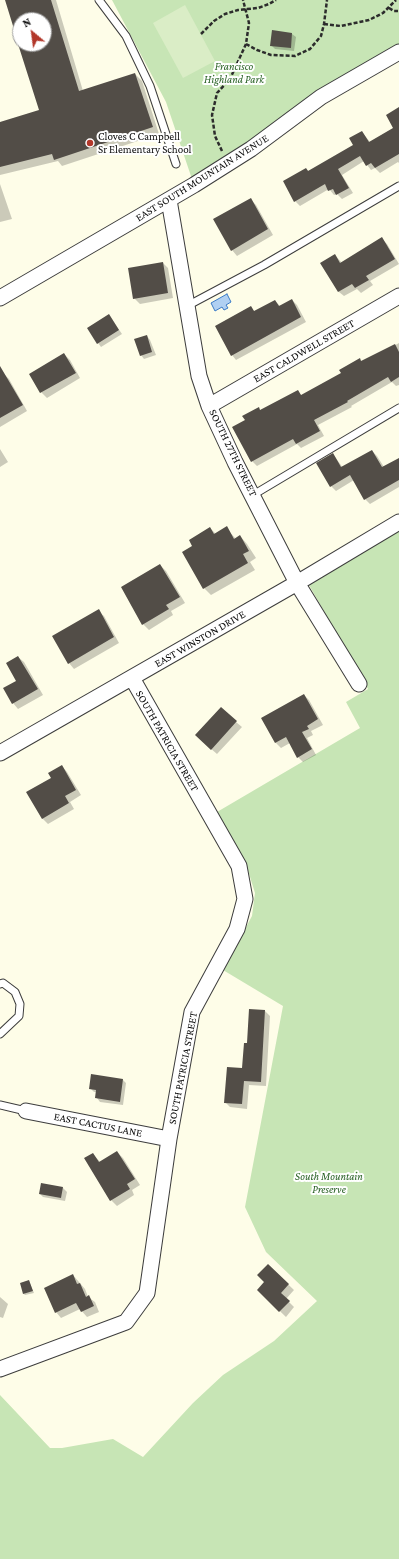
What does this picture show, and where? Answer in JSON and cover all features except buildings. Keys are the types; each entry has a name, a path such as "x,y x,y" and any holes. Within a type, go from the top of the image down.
{"street":[{"name":"EAST SOUTH MOUNTAIN AVENUE","path":"0,298 229,164 272,135 321,98 399,52"},
{"name":"SOUTH 27TH STREET","path":"169,200 199,376 209,406 235,462 298,583 359,684"},
{"name":"EAST CALDWELL STREET","path":"209,406 399,296"},
{"name":"EAST WINSTON DRIVE","path":"0,753 298,583 399,522"},
{"name":"SOUTH PATRICIA STREET","path":"0,1369 126,1322 148,1293 169,1139 192,1012 237,929 245,899 239,866 132,678"},
{"name":"EAST CACTUS LANE","path":"26,1111 169,1139"}],"lane":[{"path":"99,0 126,36 150,86 176,164"},
{"path":"187,306 264,265 399,186"},
{"path":"253,495 399,408"},
{"path":"0,984 3,983 15,992 20,1004 19,1016 0,1034"},
{"path":"0,1105 26,1111"}],"path":[{"path":"229,164 215,136 212,114 217,93 230,79 246,44 249,23 243,0"},
{"path":"201,34 214,21 225,14 245,9 258,8 276,0"},
{"path":"246,44 256,50 271,55 295,56 310,49 321,36 327,0"},
{"path":"324,24 341,26 363,22 383,13 396,0"},
{"path":"389,8 394,11 398,11"}],"green space":[{"name":"Francisco Highland Park","path":"112,0 399,0 399,52 194,185 166,102"},
{"path":"185,5 215,61 183,78 153,23"},
{"name":"South Mountain Preserve","path":"399,531 399,1559 0,1559 0,1395 50,1448 62,1448 113,1439 143,1457 193,1403 223,1375 274,1341 317,1301 266,1252 245,1207 283,1006 223,970 252,916 255,893 246,864 217,812 360,728 346,702 368,689 309,585"}],"water":[{"path":"227,294 231,302 226,305 228,308 224,310 222,307 215,311 211,303"}],"place":[{"name":"Cloves C Campbell Sr Elementary School","path":"90,143"}]}
